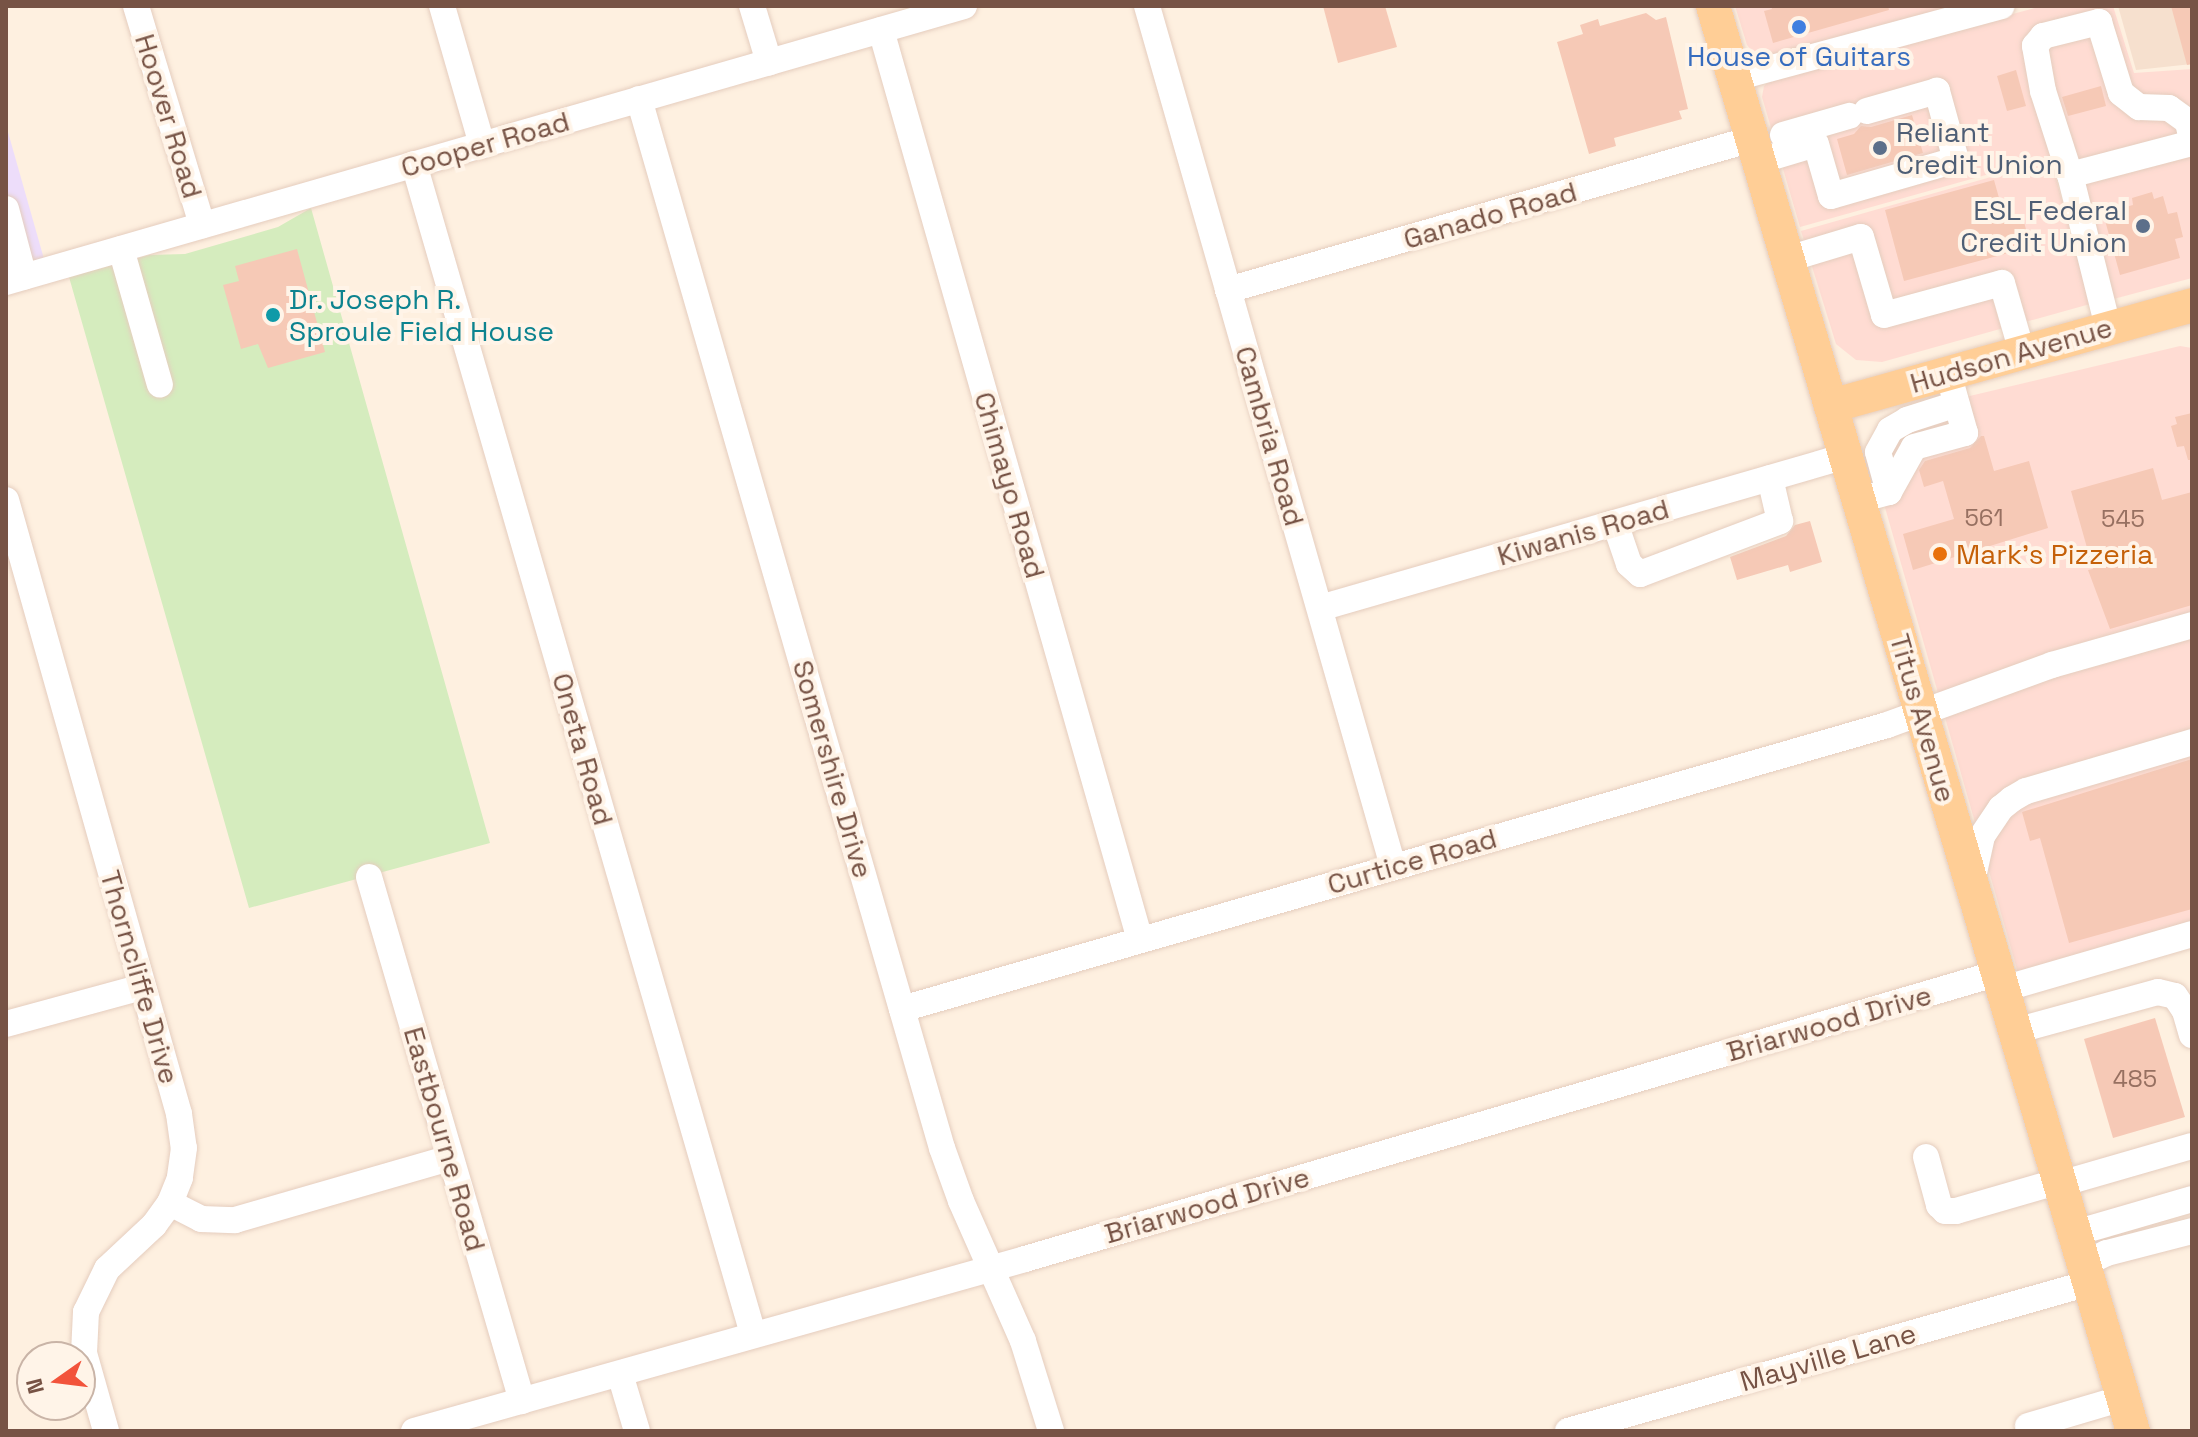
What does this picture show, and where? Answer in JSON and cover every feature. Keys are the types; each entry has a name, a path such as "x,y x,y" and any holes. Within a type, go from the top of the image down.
{"main road":[{"name":"Titus Avenue","path":"1713,6 1846,456 1874,496 1921,711 2133,1431"},
{"name":"Hudson Avenue","path":"1831,406 1952,388 2022,352 2192,305"}],"street":[{"name":"Hoover Road","path":"136,6 202,225"},
{"path":"442,6 482,145"},
{"path":"752,6 769,62"},
{"name":"Cooper Road","path":"15,279 964,6"},
{"name":"Cambria Road","path":"1147,6 1393,866"},
{"path":"1735,78 2001,6"},
{"path":"2070,175 2192,142 2188,122 2169,108 2139,107 2121,93 2099,22 2043,36 2035,46 2043,91 2070,175 2108,327"},
{"name":"Chimayo Road","path":"881,30 1140,940"},
{"path":"1937,91 1956,160 1831,196 1816,144 1755,147 1937,91"},
{"name":"Somershire Drive","path":"639,99 942,1148 1023,1341 1051,1431"},
{"name":"Ganado Road","path":"1228,290 1755,147"},
{"name":"Oneta Road","path":"414,164 753,1334"},
{"path":"6,209 15,279"},
{"path":"1788,259 1861,237 1884,315 2002,283 2022,352"},
{"path":"121,249 160,385"},
{"path":"1952,388 1965,433 1914,447 1874,496 1878,452 1890,430 1952,388"},
{"path":"1907,420 1914,447"},
{"name":"Kiwanis Road","path":"1320,608 1846,456"},
{"path":"1615,523 1629,564 1640,574 1780,521 1770,478"},
{"name":"Thorncliffe Drive","path":"6,500 179,1114 184,1148 180,1178 170,1203 154,1225 107,1269 86,1312 84,1353 106,1431"},
{"name":"Curtice Road","path":"902,1009 1887,725 2052,665 2192,625"},
{"path":"1972,883 1987,825 2001,808 2026,791 2192,742"},
{"name":"Eastbourne Road","path":"369,877 522,1401"},
{"name":"Briarwood Drive","path":"414,1431 2000,981 2192,934"},
{"path":"6,1024 142,987"},
{"path":"2015,1031 2158,992 2175,996 2185,1011 2192,1035"},
{"path":"1926,1157 1939,1205 1945,1211 1956,1211 2192,1146"},
{"path":"170,1203 201,1219 235,1220 450,1158"},
{"path":"2082,1260 2192,1199"},
{"path":"2082,1260 2192,1231"},
{"name":"Mayville Lane","path":"1568,1431 2082,1260"},
{"path":"620,1374 637,1431"},
{"path":"2028,1426 2123,1398"}],"shaded area":[{"path":"1735,6 1954,6 1772,57 1756,56 1747,45"},
{"path":"2042,6 2113,6 2134,73 2192,69 2192,278 2095,304 2054,156 1800,227 1762,97 1764,86 1772,79"},
{"path":"2118,6 2192,6 2192,64 2136,70"},
{"path":"6,125 44,259 6,269"},
{"path":"2051,160 2090,304 1882,362 1856,360 1836,344 1801,231"},
{"path":"2180,346 2192,348 2192,922 2018,973 1870,455 1936,404"}],"green space":[{"path":"311,208 490,843 249,908 69,277 149,255 185,254 278,227"}],"building":[{"path":"1323,6 1385,6 1397,47 1338,63"},
{"name":"House of Guitars","path":"1771,6 1888,6 1889,10 1773,43 1764,11 1772,9"},
{"path":"2171,6 2192,6 2192,64 2187,65"},
{"path":"1646,13 1656,20 1666,17 1688,109 1679,111 1682,119 1614,138 1616,146 1589,154 1557,42 1583,34 1580,25 1598,19 1600,26"},
{"path":"2016,70 2026,106 2007,111 1997,76"},
{"path":"2101,86 2106,106 2068,116 2062,97"},
{"name":"Reliant Credit Union","path":"1912,115 1923,153 1847,175 1837,139 1854,134 1861,126 1871,127"},
{"path":"1994,180 2006,223 2023,218 2028,237 2013,242 2016,251 1904,281 1885,210"},
{"name":"ESL Federal Credit Union","path":"2152,192 2154,199 2163,196 2168,214 2177,212 2183,237 2175,239 2180,258 2120,275 2103,213 2133,205 2132,198"},
{"name":"Dr. Joseph R. Sproule Field House","path":"297,249 325,352 268,368 258,344 241,349 223,285 239,281 235,266"},
{"path":"2192,413 2192,460 2188,460 2184,446 2177,447 2171,426 2177,424 2175,417"},
{"path":"1984,436 1994,471 2029,461 2048,528 1913,570 1903,534 1954,519 1943,481 1924,487 1919,470 1925,461 1970,448"},
{"path":"2153,468 2162,500 2192,492 2192,605 2110,629 2088,570 2093,569 2071,491"},
{"path":"1810,521 1822,562 1790,572 1788,565 1737,580 1730,557 1786,536 1795,525"},
{"path":"2192,759 2192,909 2069,943 2040,838 2030,841 2022,812"},
{"path":"2155,1018 2185,1117 2113,1138 2084,1039"}],"place":[{"name":"House of Guitars","path":"1799,27"},
{"name":"Reliant Credit Union","path":"1880,148"},
{"name":"ESL Federal Credit Union","path":"2143,226"},
{"name":"Dr. Joseph R. Sproule Field House","path":"273,315"},
{"name":"Mark's Pizzeria","path":"1940,554"}]}
